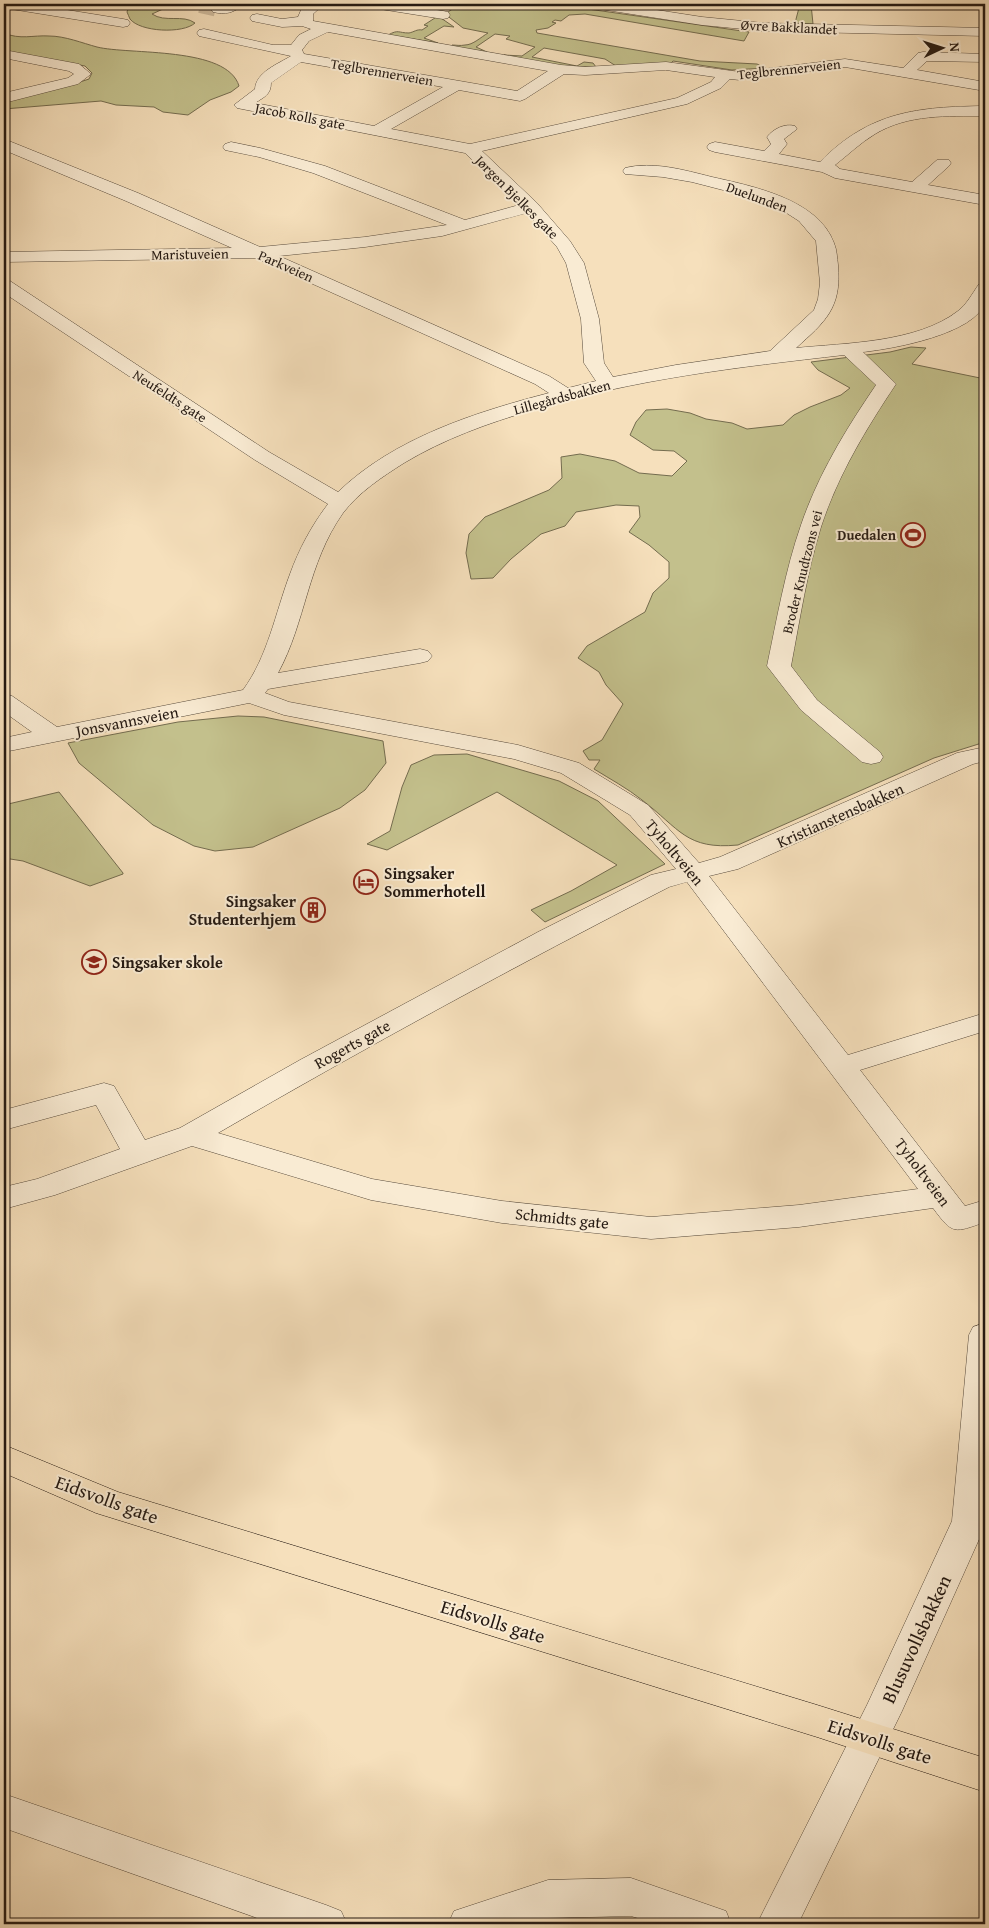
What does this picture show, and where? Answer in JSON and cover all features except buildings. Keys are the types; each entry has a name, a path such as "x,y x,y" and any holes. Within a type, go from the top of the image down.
{"main road":[{"name":"Eidsvolls gate","path":"4,1458 108,1503 870,1737 985,1775"}],"street":[{"path":"6,4 122,23"},
{"path":"88,4 118,12 122,23 119,30 106,36"},
{"path":"218,9 225,10 236,4"},
{"path":"296,4 314,5"},
{"path":"374,4 443,15"},
{"name":"Øvre Bakklandet","path":"593,4 660,15 763,27 985,32"},
{"path":"660,15 670,4"},
{"path":"257,18 282,23 305,21 306,13 314,5"},
{"name":"Teglbrennerveien","path":"305,21 324,28 585,71 666,66 726,74 753,75 836,63 985,86"},
{"path":"297,54 304,38 324,28"},
{"name":"Teglbrennerveien","path":"204,33 455,86 520,96 561,68"},
{"path":"4,54 74,67 84,74 73,81 4,98"},
{"name":"Jacob Rolls gate","path":"297,54 263,82 263,91 242,106 470,149"},
{"path":"906,73 923,56 985,58"},
{"path":"764,58 763,61 782,70"},
{"name":"Jørgen Bjelkes gate","path":"470,149 682,101 716,85 726,74"},
{"path":"376,131 455,86"},
{"path":"827,168 827,164 876,126 941,112 985,111"},
{"path":"768,157 779,144 775,137 789,128"},
{"path":"437,143 453,133"},
{"name":"Parkveien","path":"4,144 132,197 542,380 565,395"},
{"path":"231,147 289,159 463,225"},
{"path":"715,147 827,168 835,173 985,200"},
{"name":"Jørgen Bjelkes gate","path":"470,149 531,207 564,245 575,263 590,319 594,363 608,384"},
{"path":"916,187 943,163"},
{"name":"Duelunden","path":"631,171 654,169 727,185 779,202 799,213 813,226 825,242 829,262 830,287 824,311 775,356"},
{"name":"Maristuveien","path":"4,257 257,253 365,242 442,231 531,207"},
{"name":"Neufeldts gate","path":"4,285 262,456 340,502"},
{"name":"Lillegårdsbakken","path":"256,690 286,629 301,574 319,536 340,502 369,476 414,448 463,426 608,384 775,356 849,350 896,342 943,327 972,308 985,288"},
{"name":"Broder Knudtzons vei","path":"849,350 886,384 857,427 818,507 805,546 779,666 809,705 871,757"},
{"path":"256,690 420,656"},
{"name":"Jonsvannsveien","path":"4,745 256,690"},
{"name":"Tyholtveien","path":"256,690 284,708 518,752 570,768 639,810 692,871 842,1066 962,1209"},
{"path":"4,701 52,736"},
{"name":"Kristianstensbakken","path":"692,871 729,863 966,758 985,754"},
{"name":"Rogerts gate","path":"4,1198 44,1188 191,1135 310,1067 548,938 660,881 692,871"},
{"path":"842,1066 985,1022"},
{"path":"4,1120 104,1093 138,1154"},
{"name":"Schmidts gate","path":"191,1135 371,1189 502,1212 652,1228 799,1216 962,1209"},
{"name":"Blusuvollsbakken","path":"777,1924 870,1737 970,1521 985,1335"},
{"path":"4,1811 326,1924"},
{"path":"469,1924 548,1899 631,1897 711,1924"}],"shaded area":[{"path":"104,4 174,4 152,14 163,18 190,20 195,23 181,29 152,29 143,27 130,19 127,12 129,5 122,7"},
{"path":"460,4 553,4 749,32 744,41 585,14 569,15 561,21 555,20 552,22 556,23 548,28 536,30 537,33 700,61 757,64 766,68 732,70 673,61 671,63 616,66 605,59 544,48 532,57 577,66 584,62 593,63 596,67 567,67 504,55 522,56 535,47 506,39 510,36 495,34 476,47 487,52 453,47 452,45 471,44 488,33 463,28 445,14"},
{"path":"800,4 811,4 813,24 795,23"},
{"path":"438,16 454,27 444,26 424,38 438,43 388,35 397,32 409,33 422,30 428,26 424,25"},
{"path":"4,33 21,37 55,36 97,47 176,54 197,58 216,64 231,73 239,86 231,92 210,100 188,115 163,112 154,107 116,105 101,101 4,109 4,101 71,85 89,79 92,73 85,66 4,51"},
{"name":"Duedalen","path":"911,347 926,348 912,364 985,379 985,742 934,758 738,845 721,846 695,841 675,828 636,796 594,769 600,760 589,760 583,751 602,740 623,704 606,685 599,672 578,658 587,646 645,612 653,593 669,578 669,562 649,545 629,532 640,517 639,506 616,505 576,512 565,526 541,534 511,559 493,578 471,579 466,553 469,534 485,517 549,490 562,478 561,457 580,454 615,461 639,473 672,476 687,461 674,451 653,450 630,435 636,422 646,410 667,409 690,413 706,419 732,423 747,429 783,425 794,415 841,395 850,388 818,370 811,362 890,352"},
{"path":"238,716 264,717 383,741 386,763 365,790 340,808 253,847 215,851 194,846 153,825 79,763 68,743 178,722"},
{"path":"467,754 559,781 598,801 665,864 545,922 531,910 571,891 617,865 497,792 387,850 367,844 390,831 402,787 411,765 434,755"},
{"path":"59,792 123,874 90,886 23,861 4,858 4,805"}],"tunnel":[{"path":"200,5 218,9"}],"place":[{"name":"Duedalen","path":"913,535"},
{"name":"Singsaker Sommerhotell","path":"366,882"},
{"name":"Singsaker Studenterhjem","path":"313,910"},
{"name":"Singsaker skole","path":"94,962"}]}
